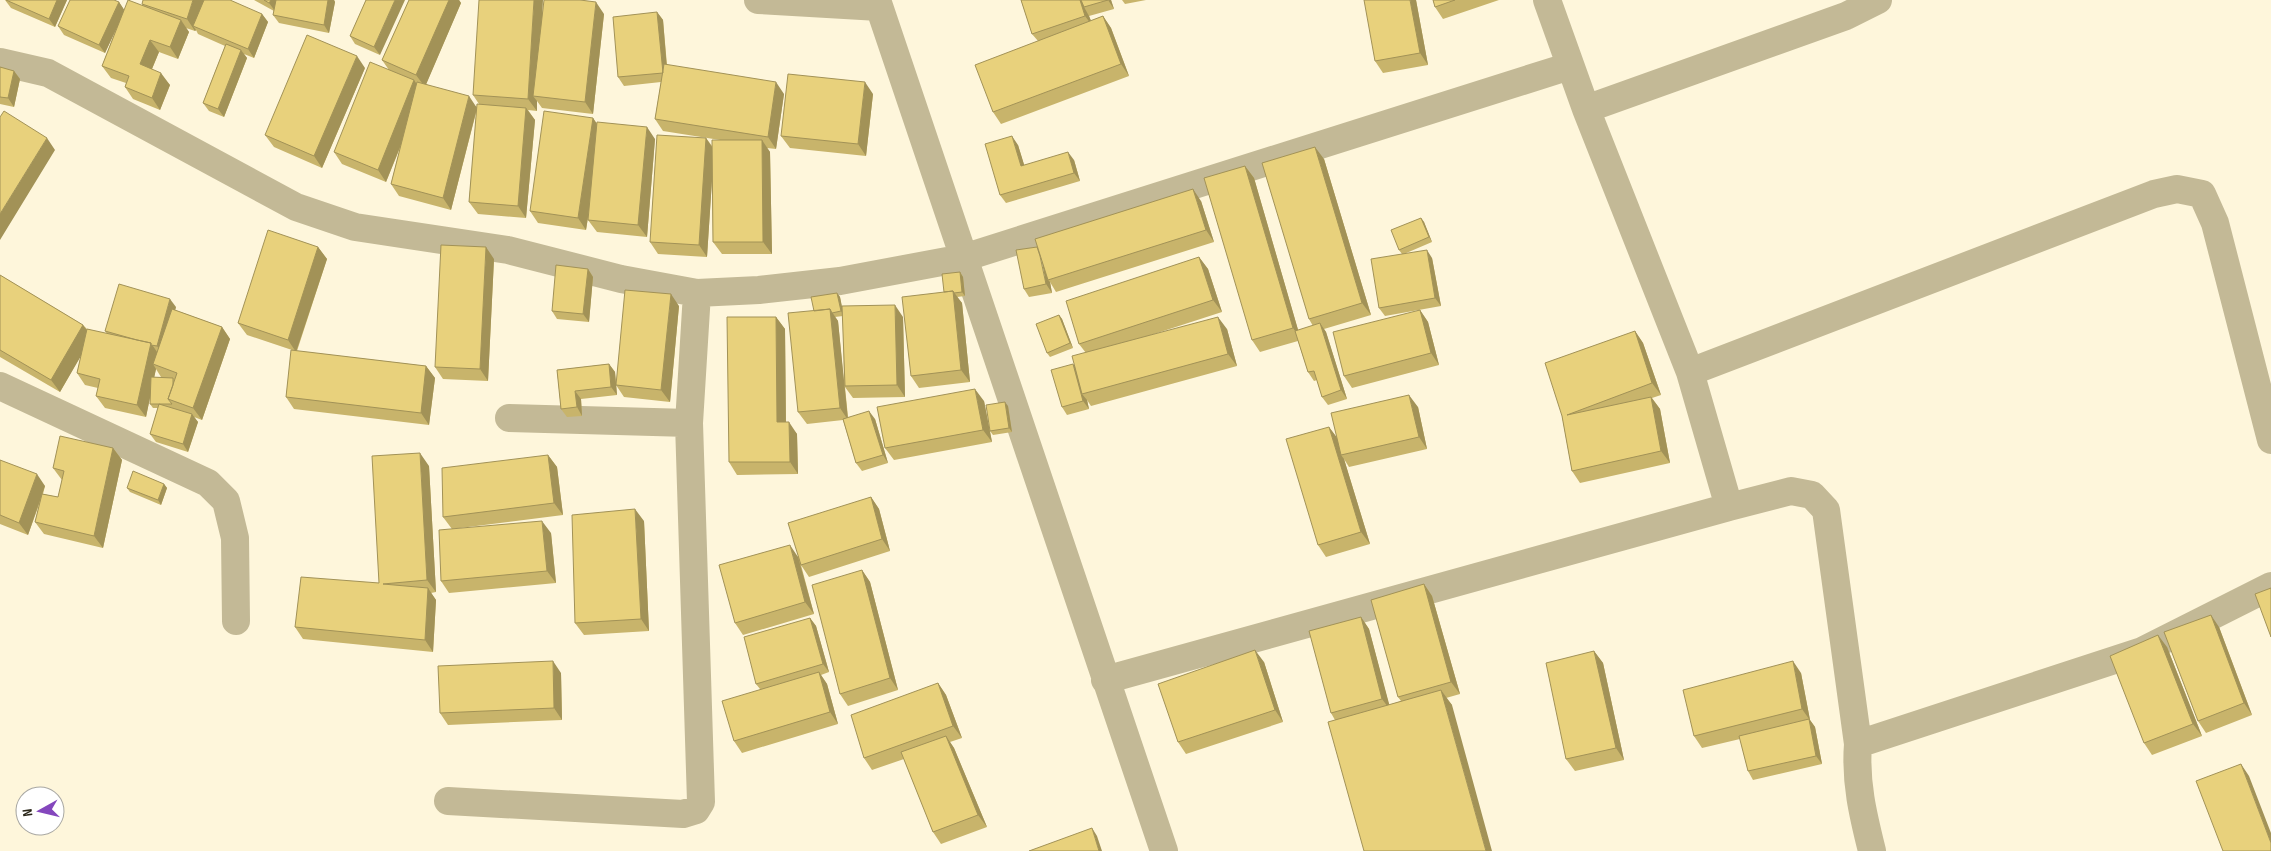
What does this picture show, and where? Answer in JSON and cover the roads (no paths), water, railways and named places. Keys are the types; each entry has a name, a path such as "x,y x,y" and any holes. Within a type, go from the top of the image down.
{"street":[{"path":"758,0 878,3 1164,851"},
{"path":"1547,0 1586,109 1690,372 1729,507"},
{"path":"1586,109 1846,16 1878,0"},
{"path":"0,62 48,73 296,207 355,227 508,250 621,279 697,294 758,290 840,281 963,258 1570,66"},
{"path":"1690,372 2154,194 2177,189 2202,194 2215,223 2271,440"},
{"path":"448,801 683,814 696,810 701,802 688,423 697,294"},
{"path":"0,386 208,483 226,501 235,538 236,621"},
{"path":"509,418 688,423"},
{"path":"1106,680 1729,507 1792,491 1812,495 1826,510 1858,744 1856,765 1859,800 1872,851"},
{"path":"1858,744 2142,651 2271,586"}]}
